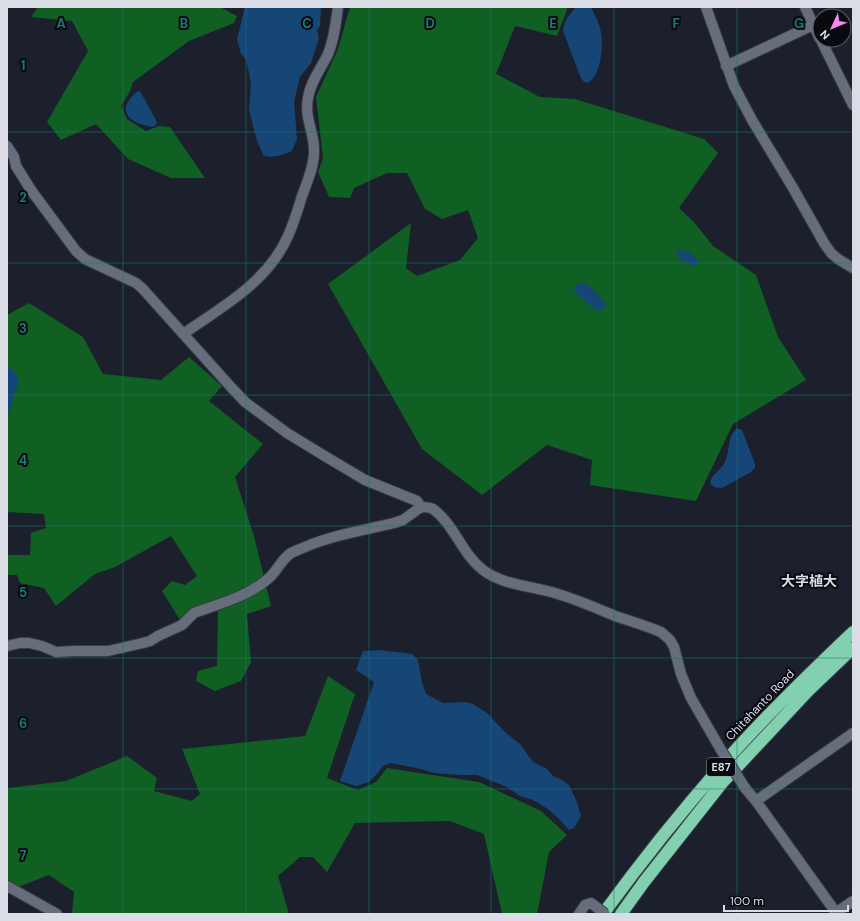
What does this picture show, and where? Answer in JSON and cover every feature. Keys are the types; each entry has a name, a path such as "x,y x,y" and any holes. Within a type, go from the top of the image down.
{"highway":[{"name":"Chitahanto Road","path":"601,911 714,774 800,683 853,632"},
{"name":"Chitahanto Road","path":"621,914 644,882 722,783 808,691 853,648"}],"street":[{"path":"183,334 254,283 277,256 288,237 311,170 314,153 314,143 308,120 308,97 312,83 328,53 335,32 338,7"},
{"path":"706,7 734,86 752,120 824,243 831,253 853,268"},
{"path":"805,7 812,23"},
{"path":"726,66 812,25"},
{"path":"824,48 853,106"},
{"path":"7,146 14,157 16,166"},
{"path":"7,158 16,166 31,190 76,250 85,259 136,283 142,288 245,402 287,433 346,469 365,480 418,501 421,507"},
{"path":"7,646 20,643 29,643 42,646 56,652 108,651 143,643 182,625 194,613 246,594 271,576 291,553 315,542 403,520 421,507 428,507 439,515 446,523 475,563 495,577 558,594 661,632 670,640 674,647 681,674 691,698 745,788 756,801 835,914 853,901"},
{"path":"756,801 853,733"},
{"path":"7,886 57,914"},
{"path":"579,914 586,905 591,903 601,911"}],"green space":[{"path":"38,7 220,7 237,16 234,23 189,41 133,82 130,91 121,106 127,119 146,131 159,126 170,127 205,178 171,178 128,159 96,124 61,140 47,122 88,51 72,21 31,17"},
{"path":"350,7 568,7 557,36 515,26 496,74 540,97 575,99 704,139 718,153 679,208 694,222 713,246 756,275 778,337 806,380 733,424 696,501 590,485 592,460 547,445 482,495 422,449 328,284 411,223 406,268 417,276 460,260 478,238 468,210 442,219 425,209 407,173 387,173 354,188 350,198 329,197 318,172 323,158 316,97 338,49"},
{"path":"29,303 83,337 103,374 161,380 189,357 222,386 209,401 263,444 235,477 254,536 271,606 247,614 251,662 241,681 215,691 196,681 198,671 217,666 218,612 210,602 189,610 180,620 162,591 172,581 185,585 197,576 171,536 115,567 95,574 56,606 44,588 20,583 17,575 7,575 7,555 30,555 31,533 46,528 44,514 7,512 7,315"},
{"path":"328,676 355,694 327,778 358,790 376,782 387,768 479,782 541,811 567,835 549,852 537,914 502,914 484,834 450,821 355,823 327,872 313,857 300,857 278,876 289,914 72,914 74,892 49,875 18,887 7,880 7,788 66,781 127,756 157,778 154,791 192,801 200,794 182,749 305,736"}],"water":[{"path":"245,7 321,7 320,26 317,30 319,38 311,63 300,77 294,102 297,139 292,151 278,156 264,156 257,141 249,110 251,83 246,59 241,54 237,39"},
{"path":"576,7 591,7 598,22 601,34 602,50 599,66 596,74 587,83 583,81 580,76 563,31 569,15"},
{"path":"138,91 140,91 157,122 153,127 134,121 127,113 126,109 129,100"},
{"path":"677,250 683,250 692,254 698,261 697,265 694,266 683,261 677,255"},
{"path":"581,282 592,288 599,295 606,306 600,310 595,310 574,291 576,285"},
{"path":"7,367 12,369 19,382 7,418"},
{"path":"736,429 742,430 755,464 755,468 751,472 724,487 714,487 710,482 711,479 722,467 727,458 731,436"},
{"path":"380,650 412,654 418,660 426,694 443,703 465,702 473,704 487,713 505,732 520,744 533,762 547,769 554,777 561,779 569,785 577,802 581,816 574,828 569,830 548,809 533,800 520,796 507,787 477,775 434,773 391,763 383,766 369,782 356,786 340,781 374,682 356,670 363,651"}],"district":[{"name":"大字植大","path":"809,581"}]}
